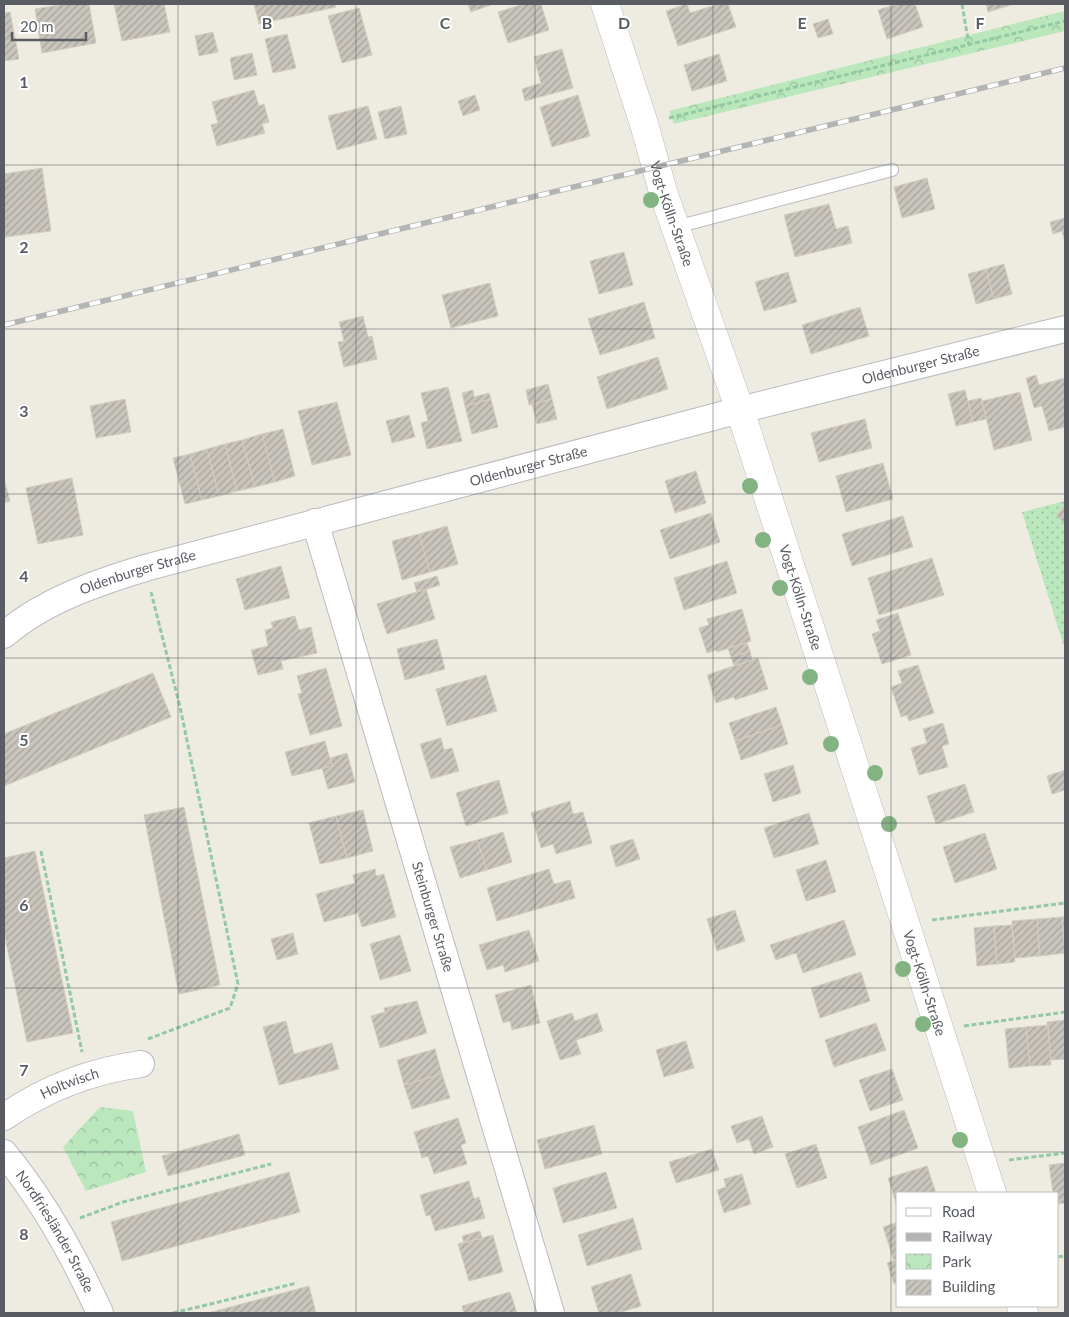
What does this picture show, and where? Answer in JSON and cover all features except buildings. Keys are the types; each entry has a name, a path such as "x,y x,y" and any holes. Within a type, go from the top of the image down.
{"street":[{"name":"Vogt-Kölln-Straße","path":"605,4 676,227 740,410 984,1163 992,1192"},
{"name":"Oldenburger Straße","path":"4,635 50,605 104,580 145,568 740,410 1065,329"},
{"name":"Steinburger Straße","path":"315,522 551,1313"},
{"name":"Holtwisch","path":"4,1117 56,1087 86,1075 141,1064"},
{"name":"Nordfriesländer Straße","path":"4,1153 56,1226 83,1275 100,1313"}],"lane":[{"path":"676,227 892,170"}],"path":[{"path":"962,4 969,45"},
{"path":"644,124 1065,21"},
{"path":"141,1064 148,1038 230,1008 238,984 180,708 145,568"},
{"path":"41,851 86,1075"},
{"path":"906,924 1065,903"},
{"path":"940,1029 1065,1012"},
{"path":"984,1163 1065,1153"},
{"path":"56,1226 123,1202 271,1164"},
{"path":"173,1313 297,1283"}],"green space":[{"path":"1065,11 1065,31 674,124 669,111"},
{"path":"1065,501 1065,650 1022,512"},
{"path":"100,1107 133,1111 146,1172 86,1191 63,1147"}],"railway":[{"path":"4,325 1065,68"}]}
